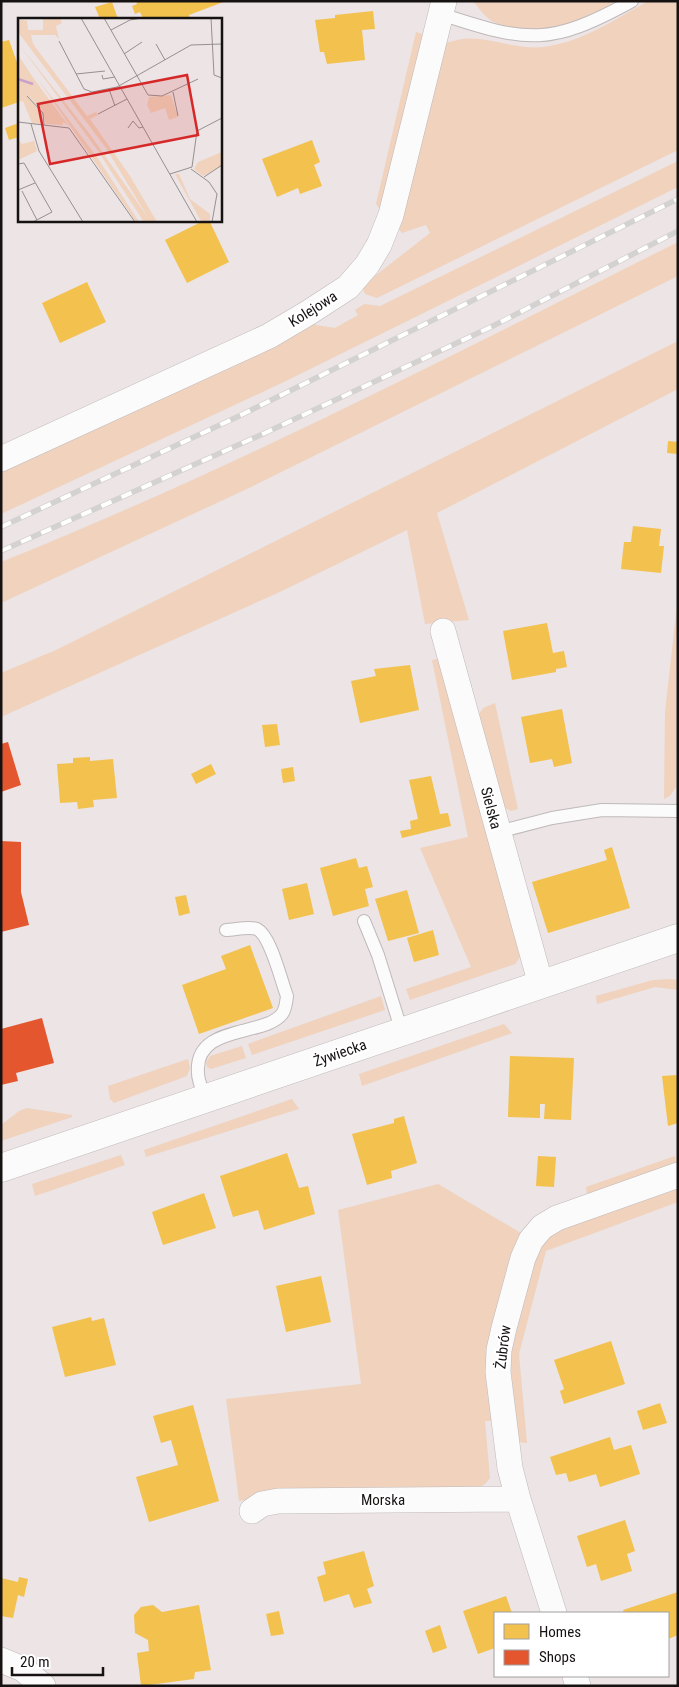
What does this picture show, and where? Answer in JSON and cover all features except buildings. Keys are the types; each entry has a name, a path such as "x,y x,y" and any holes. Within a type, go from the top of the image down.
{"main road":[{"name":"Żywiecka","path":"1,1168 678,938"}],"street":[{"name":"Kolejowa","path":"1,459 269,336 348,287 367,265 379,245 391,214 442,8"},
{"name":"Sielska","path":"442,631 541,985"},
{"name":"Żubrów","path":"554,1612 518,1499 508,1449 498,1372 499,1350 523,1258 531,1240 542,1227 557,1218 678,1175"},
{"name":"Morska","path":"252,1511 262,1504 278,1501 518,1499"},
{"path":"1,1660 23,1670 43,1686"}],"lane":[{"path":"442,8 490,31 516,36 542,37 568,31 598,20 632,1"},
{"path":"498,832 552,818 602,810 678,811"},
{"path":"364,921 378,955 402,1032"},
{"path":"206,1099 197,1071 204,1052 216,1039 275,1020 283,1013 287,996 272,954 262,934 255,928 226,930"}],"shaded area":[{"path":"473,1 617,1 572,22 541,30 525,30 508,27 492,21"},
{"path":"648,1 678,1 678,150 377,298 365,294 362,286 430,233 426,225 402,233 393,222 440,44 460,39 481,39 522,47 557,45 597,29"},
{"path":"416,32 425,35 384,214 376,204"},
{"path":"678,161 678,187 286,381 1,514 1,469 312,321 316,325 335,328 358,315 355,310 364,304 380,306"},
{"path":"678,242 678,276 247,489 1,603 1,562 173,489 343,409"},
{"path":"678,341 678,389 437,513 469,620 425,624 407,530 282,591 1,717 1,673 56,650"},
{"path":"677,605 676,787 670,796 664,799 665,712"},
{"path":"443,658 521,956 515,964 410,1000 406,989 471,967 420,848 468,837 432,660"},
{"path":"495,703 518,809 511,811 503,807 476,719 483,708"},
{"path":"653,980 678,980 678,990 655,987 597,1004 596,996"},
{"path":"381,996 385,1010 252,1055 248,1044"},
{"path":"504,1024 512,1033 362,1086 359,1074"},
{"path":"242,1046 246,1058 211,1069 207,1067 206,1063 210,1056"},
{"path":"188,1059 190,1068 187,1076 114,1103 110,1099 108,1086"},
{"path":"292,1099 299,1109 146,1157 144,1150"},
{"path":"27,1108 72,1115 72,1117 1,1141 1,1125 19,1111"},
{"path":"121,1155 125,1165 35,1196 32,1184"},
{"path":"675,1156 676,1166 587,1195 586,1187"},
{"path":"438,1184 521,1233 505,1276 493,1421 485,1421 490,1478 485,1484 472,1492 261,1498 239,1501 226,1399 361,1384 338,1210"},
{"path":"678,1186 678,1202 546,1251 519,1354 527,1443 516,1442 510,1355 535,1249 550,1233"}],"railway":[{"path":"1,527 237,417 678,199"},
{"path":"1,551 265,433 493,326 678,231"}]}
